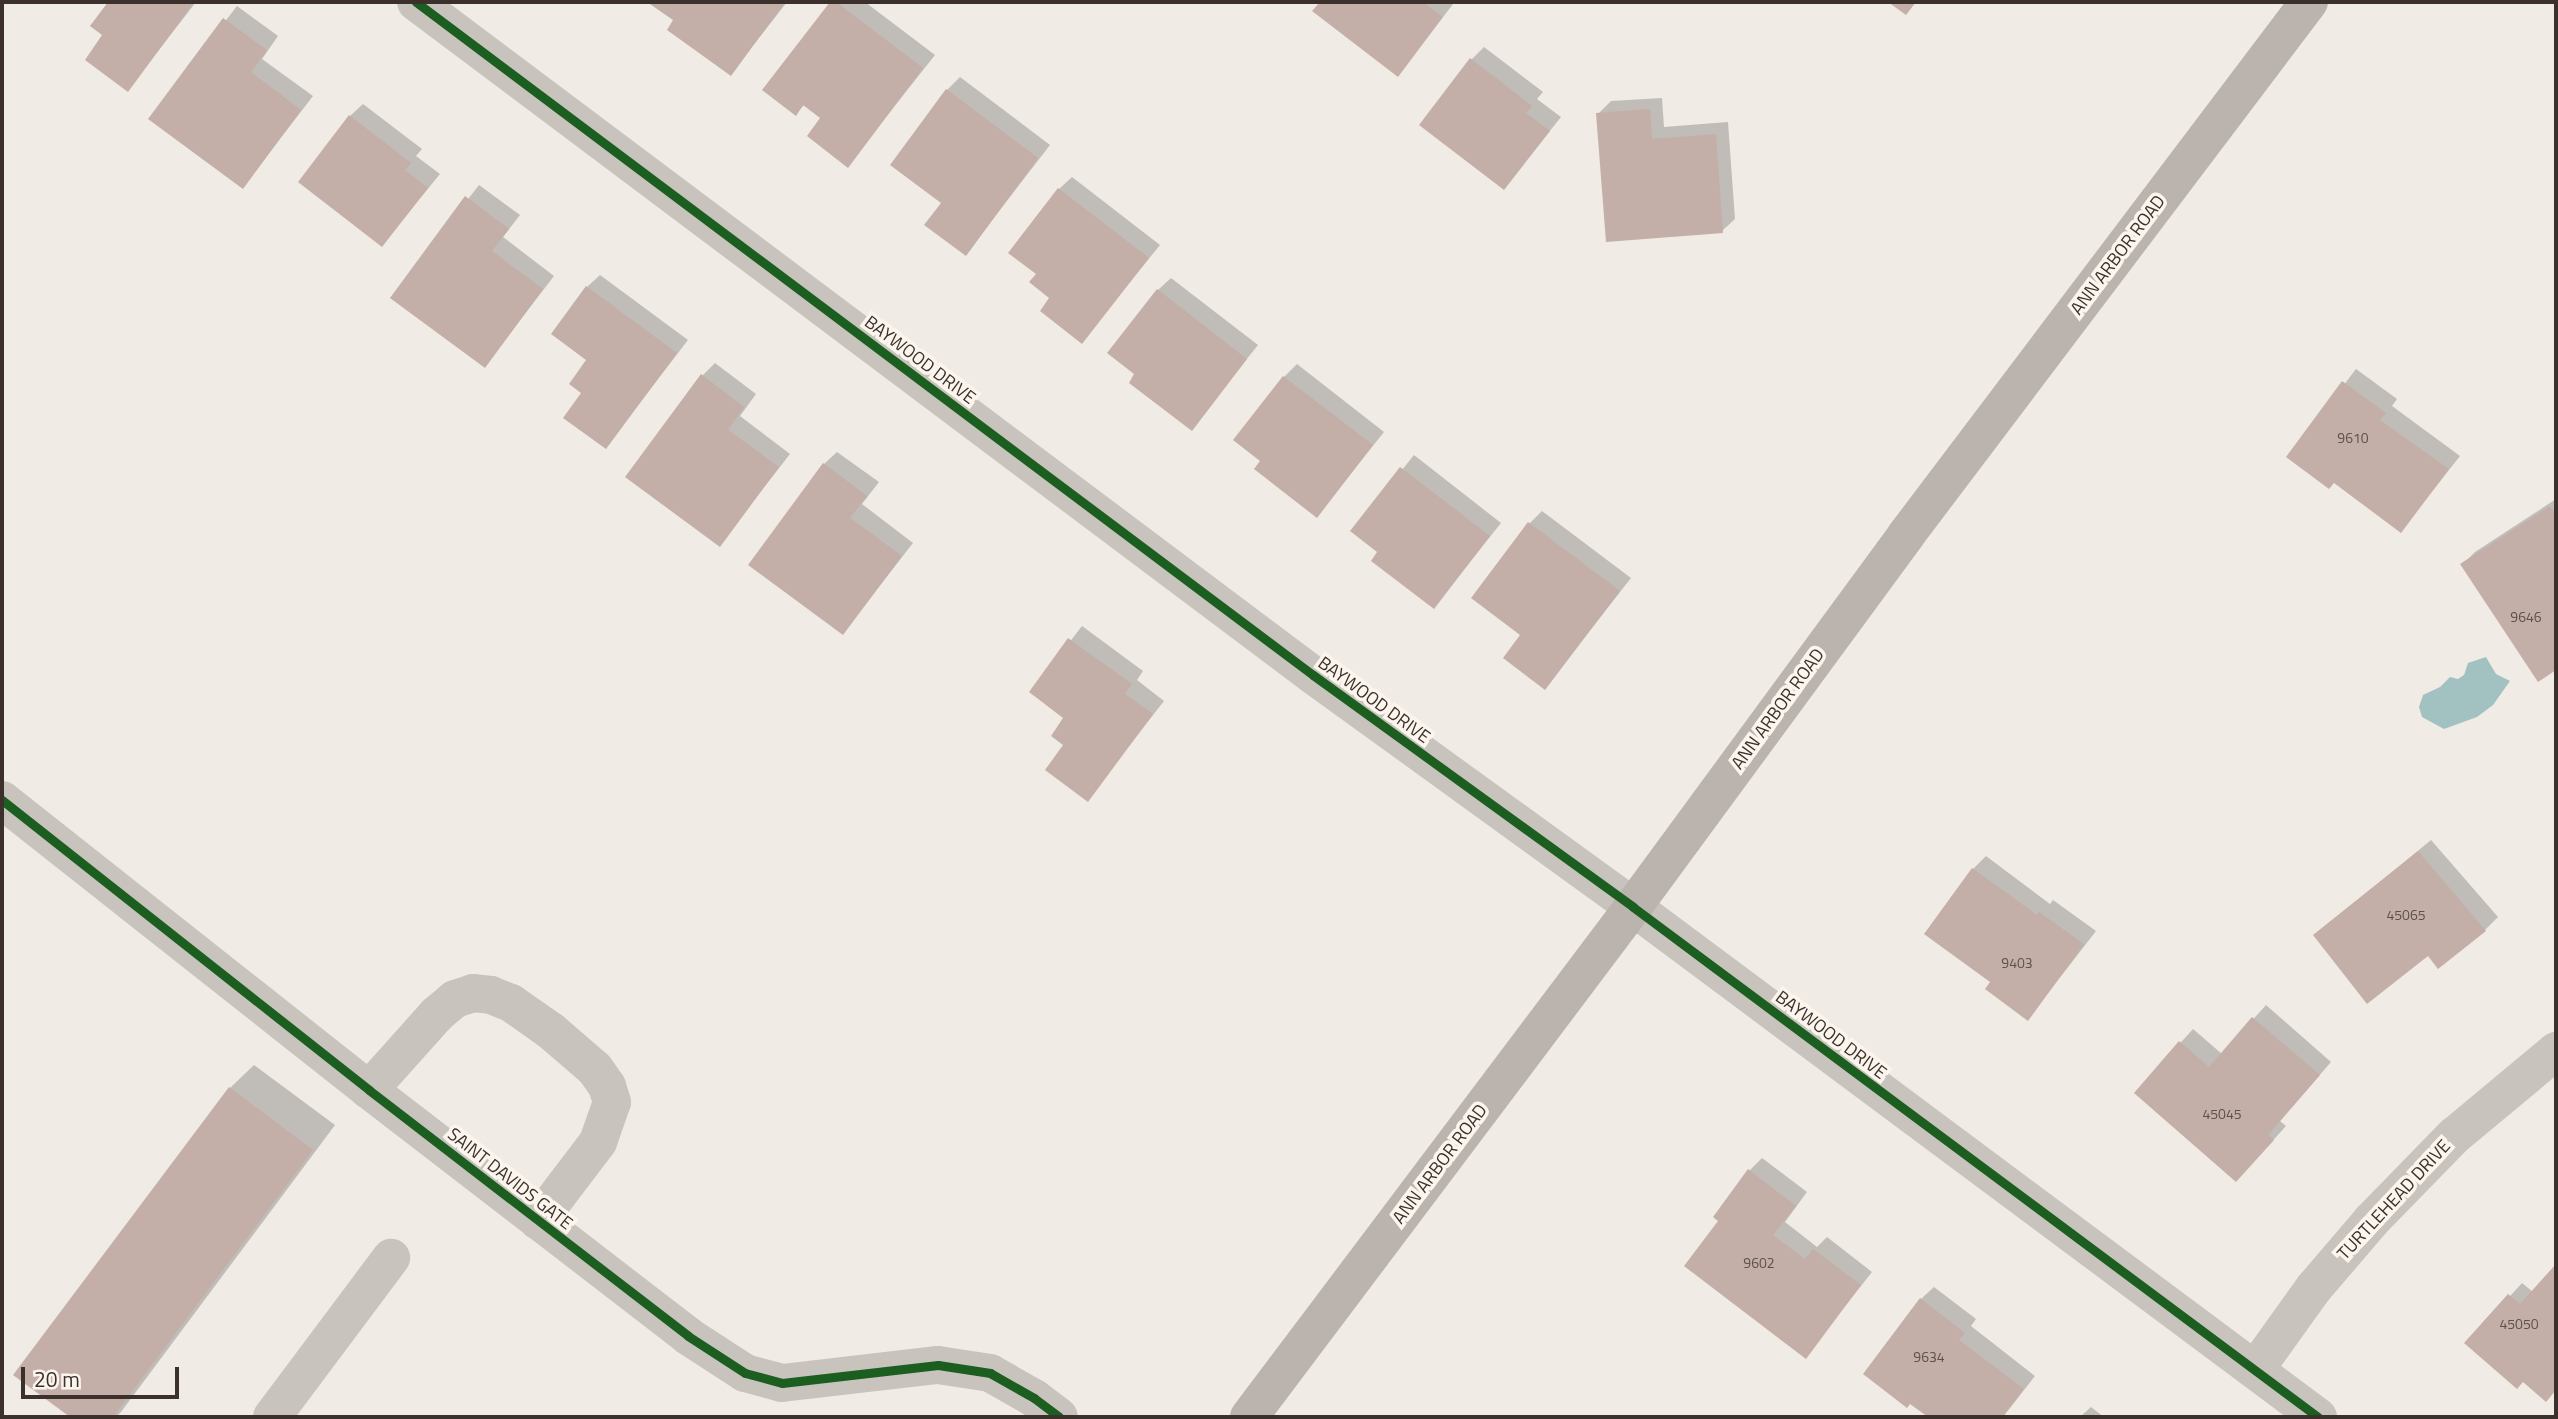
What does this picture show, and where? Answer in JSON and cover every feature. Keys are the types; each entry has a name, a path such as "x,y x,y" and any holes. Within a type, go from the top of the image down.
{"main road":[{"name":"ANN ARBOR ROAD","path":"1249,1417 1633,907 1906,535 2309,2"}],"street":[{"name":"BAYWOOD DRIVE","path":"416,2 1313,675 1633,907 2318,1417"},
{"name":"SAINT DAVIDS GATE","path":"2,800 538,1221 688,1336 745,1373 782,1383 938,1365 990,1373 1034,1398 1059,1417"},
{"name":"SAINT DAVIDS GATE","path":"369,1090 437,1014 473,993 491,995 511,1003 551,1031 596,1069 607,1086 611,1102 598,1142 538,1221"},
{"name":"TURTLEHEAD DRIVE","path":"2255,1370 2313,1289 2371,1221 2454,1136 2556,1051"},
{"path":"272,1417 391,1258"}],"water":[{"path":"2486,657 2496,674 2510,681 2493,705 2477,717 2444,729 2422,717 2419,707 2423,695 2440,687 2450,677 2458,679 2464,675 2468,663"}],"building":[{"path":"108,2 188,2 192,5 128,92 85,60 102,35 90,26"},
{"path":"647,2 785,2 731,76 667,30 673,20"},
{"path":"830,2 836,2 923,68 848,168 807,136 820,118 803,105 796,116 762,90"},
{"path":"1320,2 1423,2 1443,17 1398,77 1312,11"},
{"path":"1888,2 1916,2 1906,15"},
{"path":"223,18 267,50 251,72 301,110 243,189 148,119"},
{"path":"1470,58 1532,106 1526,113 1550,131 1504,190 1419,125"},
{"path":"946,89 1038,158 966,256 924,225 941,203 890,165"},
{"path":"1650,109 1652,139 1716,134 1723,233 1606,242 1596,113"},
{"path":"349,115 411,163 405,170 428,188 382,247 298,182"},
{"path":"1058,188 1149,258 1082,344 1040,311 1049,298 1029,282 1036,274 1008,253"},
{"path":"465,196 509,229 492,251 543,289 485,368 390,298"},
{"path":"586,286 677,353 606,449 563,418 581,393 569,384 586,360 551,334"},
{"path":"1157,289 1247,359 1192,431 1129,383 1134,374 1107,353"},
{"path":"701,374 744,407 728,430 779,467 720,547 625,477"},
{"path":"1283,376 1373,445 1317,518 1254,469 1260,461 1233,440"},
{"path":"2342,381 2386,413 2380,420 2449,469 2401,533 2334,483 2329,489 2286,457"},
{"path":"823,463 867,496 850,518 902,556 843,635 748,565"},
{"path":"1400,467 1490,536 1434,609 1371,561 1377,552 1350,531"},
{"path":"2550,506 2556,516 2556,670 2538,682 2460,564"},
{"path":"1528,522 1620,591 1545,690 1503,658 1520,635 1471,598"},
{"path":"1068,638 1132,684 1125,694 1153,714 1088,802 1045,770 1063,745 1051,736 1063,718 1029,692"},
{"path":"2418,851 2486,931 2438,969 2428,956 2367,1004 2313,935"},
{"path":"1972,868 2037,915 2039,912 2084,944 2028,1021 1985,989 1990,982 1924,934"},
{"path":"2252,1017 2320,1075 2268,1135 2274,1140 2236,1182 2134,1093 2179,1041 2209,1067"},
{"path":"229,1087 313,1150 113,1417 70,1417 13,1375"},
{"path":"1748,1169 1796,1206 1773,1235 1805,1259 1813,1249 1861,1285 1806,1359 1684,1266 1718,1221 1713,1217"},
{"path":"2556,1264 2556,1390 2546,1402 2523,1382 2517,1389 2464,1343 2508,1294 2520,1304"},
{"path":"1920,1298 1965,1333 1959,1340 2024,1389 2002,1417 1928,1417 1910,1404 1907,1408 1863,1374"}],"cycle path":[{"path":"416,2 1313,675 1633,907 2318,1417"},
{"path":"2,800 369,1090 688,1336 745,1373 782,1383 938,1365 990,1373 1034,1398 1059,1417"}]}
